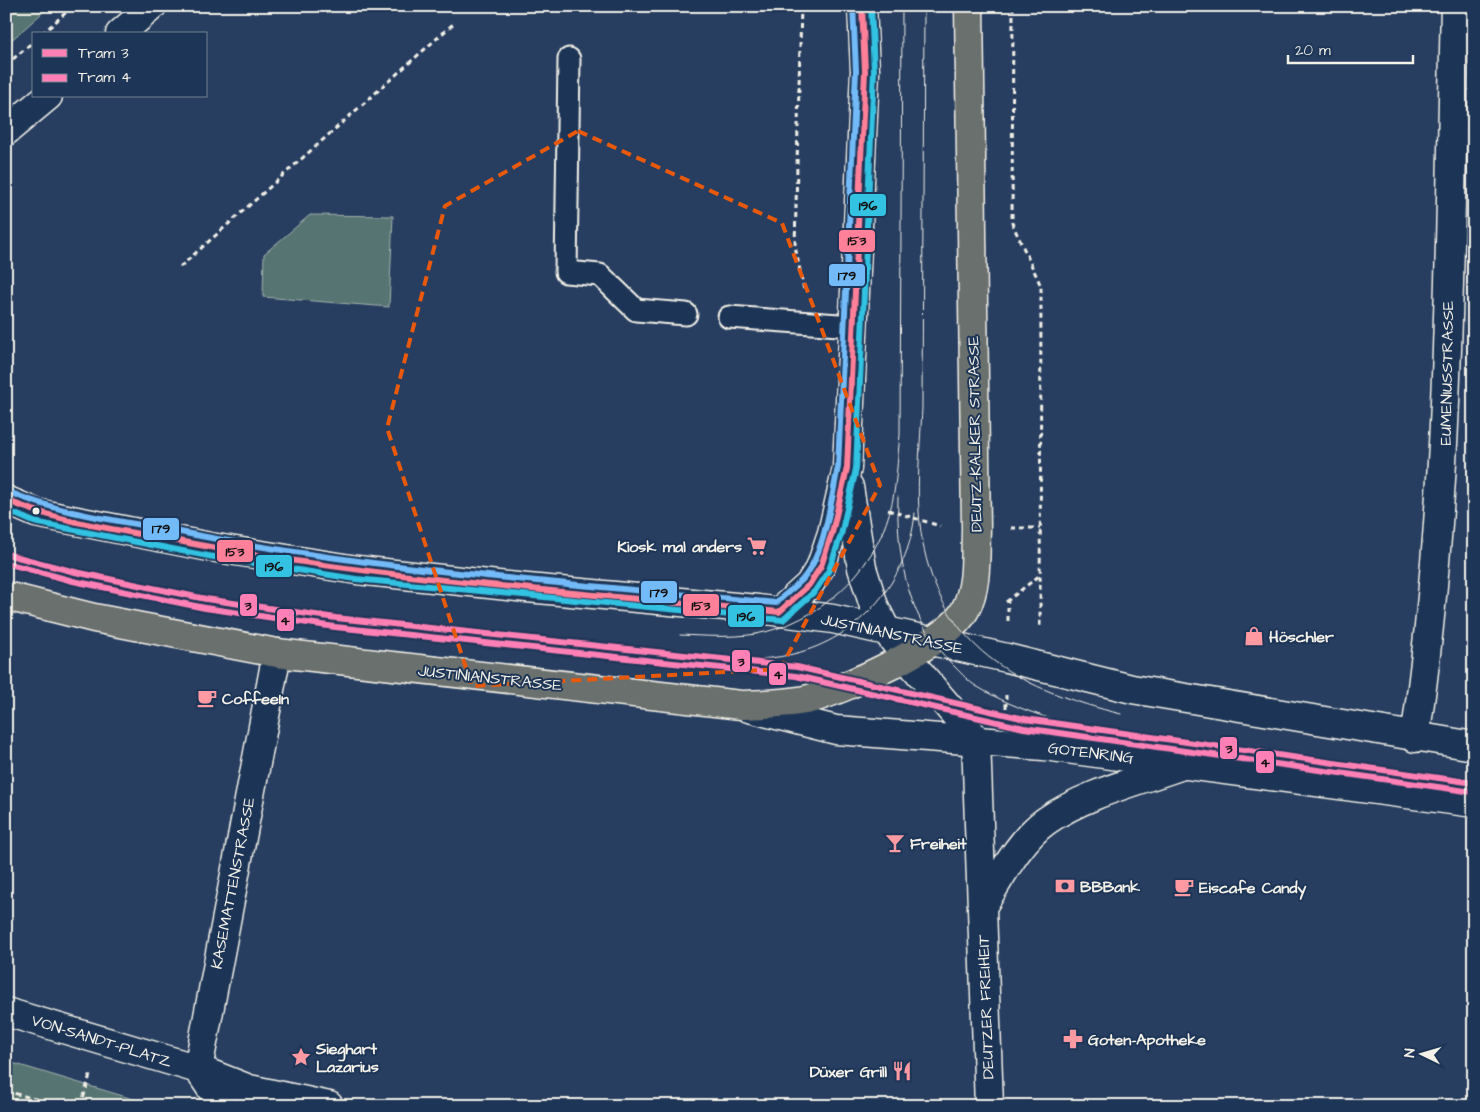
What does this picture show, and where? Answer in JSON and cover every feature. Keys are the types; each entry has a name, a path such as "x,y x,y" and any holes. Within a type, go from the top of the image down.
{"main road":[{"path":"122,32 152,6"},
{"path":"780,612 809,585 821,566 832,533 846,468 865,71 862,6"},
{"name":"DEUTZ-KALKER STRASSE","path":"741,706 780,704 831,693 906,657 933,641 965,611 973,582 976,528 969,6"},
{"name":"EUMENIUSSTRASSE","path":"1416,738 1444,457 1455,6"},
{"path":"6,131 46,98"},
{"path":"846,468 862,568 874,606 886,630 906,657 976,739"},
{"name":"JUSTINIANSTRASSE","path":"6,500 36,513 210,547 357,570 780,612 833,619 1007,658 1132,690 1416,738"},
{"name":"JUSTINIANSTRASSE","path":"6,596 94,618 277,653 741,706 836,730 976,739"},
{"name":"KASEMATTENSTRASSE","path":"198,1069 277,653"},
{"path":"1416,738 1474,746"},
{"name":"GOTENRING","path":"976,739 1185,764 1474,803"},
{"name":"DEUTZER FREIHEIT","path":"976,739 989,1106"},
{"path":"982,907 1017,853 1045,822 1081,802 1185,764"},
{"name":"VON-SANDT-PLATZ","path":"6,1012 198,1069 249,1089 329,1106"},
{"path":"198,1069 223,1106"}],"lane":[{"path":"569,59 566,272 600,275 636,310 686,314"},
{"path":"729,317 853,326"}],"path":[{"path":"44,32 73,6"},
{"path":"801,6 795,246 810,322"},
{"path":"1008,601 1041,575 1041,286 1012,223 1013,6"},
{"path":"180,268 453,24"},
{"path":"6,65 32,43"},
{"path":"850,502 871,504 939,526 1040,528"},
{"path":"6,1091 60,1106"},
{"path":"39,1106 40,1100"}],"highlighted area":[{"path":"578,131 782,223 880,485 780,669 472,686 387,428 445,206"}],"shaded area":[{"path":"1474,498 1474,673 1467,672"}],"green space":[{"path":"6,6 50,6 6,45"},
{"path":"310,215 393,216 389,307 263,297 264,254"},
{"path":"6,1061 143,1102 152,1106 6,1106"}],"tram line":[{"path":"680,635 728,636 756,634 779,628 801,618 822,606 857,574 871,555 882,534 892,502 900,435 902,6"},
{"path":"924,6 922,408 918,496 924,549 935,585 951,616 971,641 995,662 1023,679 1053,693 1121,714"},
{"path":"898,497 900,544 909,590 916,611 940,651 971,682 992,695 1026,710 1062,722 1116,734"},
{"path":"698,656 746,659 781,657 817,646 839,635 859,620 876,603 891,583 903,561 911,538 915,513"},
{"name":"3","path":"6,554 75,572 206,599 336,618 797,667 1025,719 1474,783"},
{"name":"4","path":"6,563 73,581 205,608 335,627 796,676 1024,728 1473,792"}],"transit line":[{"name":"179","path":"9,492 72,512 328,557 477,575 776,603 802,580 816,556 822,542 830,510 838,467 856,71 853,6"},
{"name":"153","path":"6,500 48,515 91,525 252,554 327,565 477,584 779,612 809,585 821,566 832,533 847,468 865,71 862,6"},
{"name":"196","path":"6,510 34,522 208,556 356,579 783,620 815,591 829,570 841,535 856,469 874,71 871,6"}],"place":[{"name":"Kiosk mal anders","path":"757,546"},
{"name":"Höschler","path":"1254,636"},
{"name":"CoffeeIn","path":"207,698"},
{"name":"Freiheit","path":"895,843"},
{"name":"BBBank","path":"1065,886"},
{"name":"Eiscafe Candy","path":"1184,887"},
{"name":"Goten-Apotheke","path":"1073,1039"},
{"name":"Sieghart Lazarius","path":"301,1057"},
{"name":"Düxer Grill","path":"902,1071"}]}
